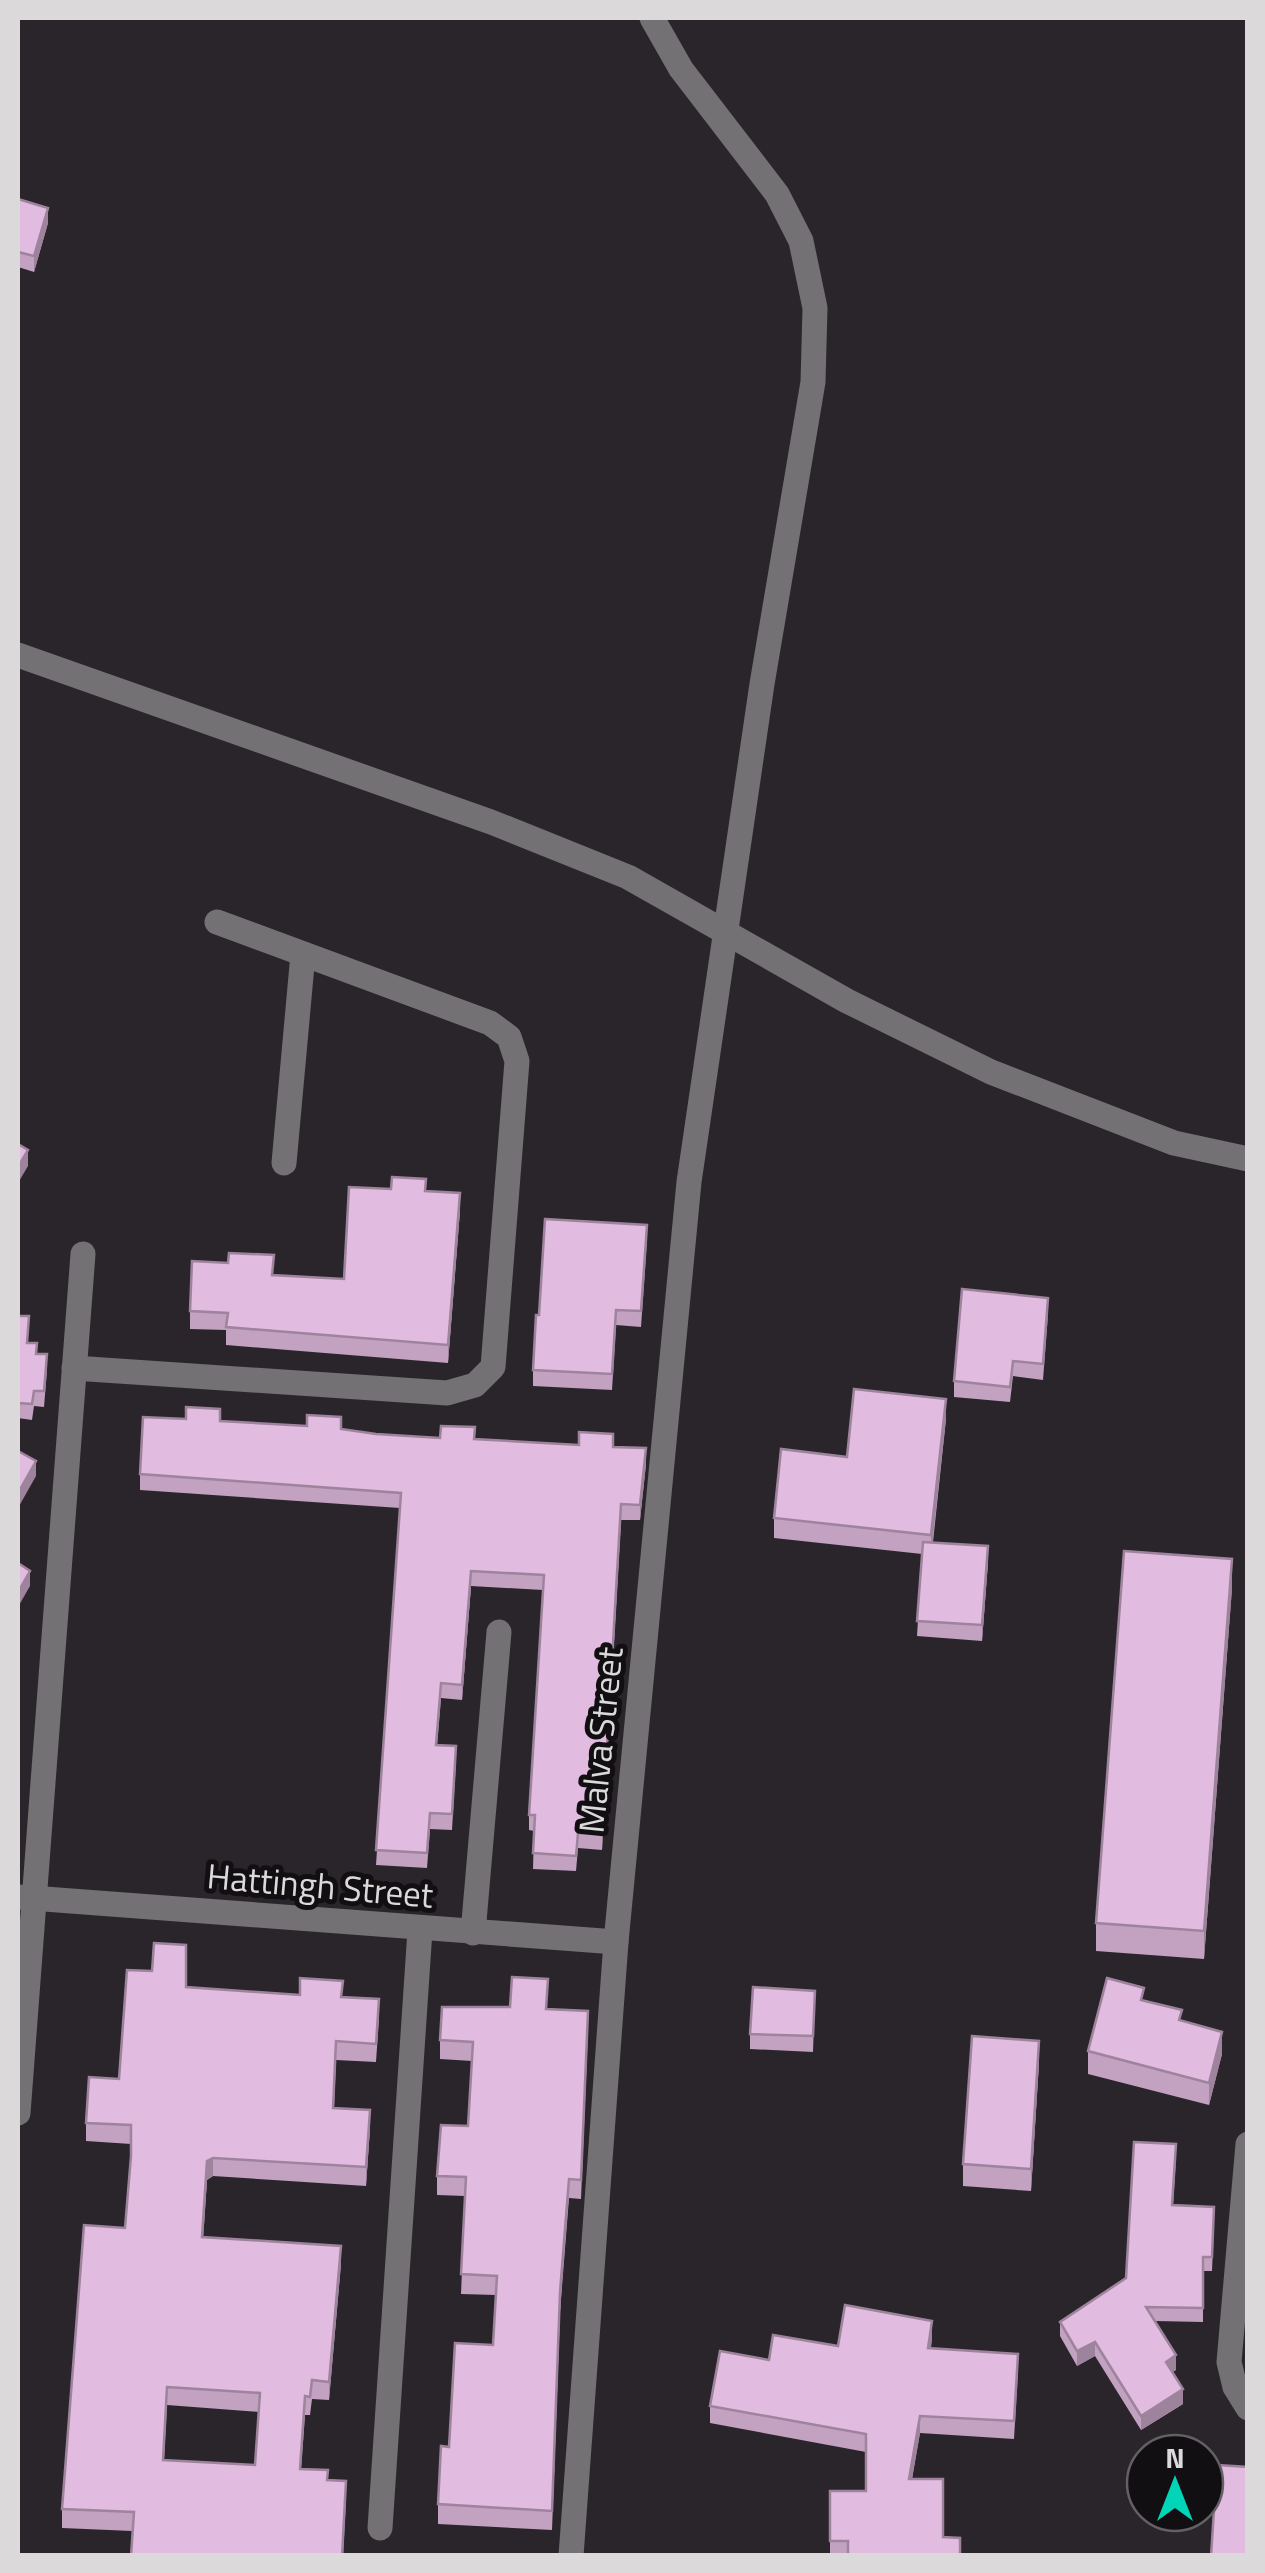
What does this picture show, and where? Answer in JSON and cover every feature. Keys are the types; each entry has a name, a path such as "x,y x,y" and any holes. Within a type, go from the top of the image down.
{"street":[{"name":"Malva Street","path":"570,2556 616,1942 689,1182 762,684 812,382 815,308 801,242 778,194 681,69 652,18"},
{"path":"18,655 491,822 628,877 847,1002 991,1072 1174,1143 1248,1159"},
{"path":"74,1368 447,1393 474,1385 493,1367 517,1061 508,1036 490,1023 216,922"},
{"path":"284,1163 302,954"},
{"path":"18,2114 26,1898 83,1254"},
{"path":"473,1934 500,1632"},
{"name":"Hattingh Street","path":"26,1898 616,1942"},
{"path":"380,2528 420,1930"},
{"path":"1248,2144 1229,2362 1235,2387 1248,2408"}],"building":[{"path":"18,199 48,208 34,256 18,252"},
{"path":"18,1144 28,1150 18,1167"},
{"path":"392,1177 426,1179 425,1191 460,1193 448,1345 226,1327 228,1313 190,1311 192,1261 228,1263 229,1253 274,1255 272,1275 344,1279 349,1187 391,1189"},
{"path":"545,1219 647,1225 641,1311 616,1310 612,1374 533,1370"},
{"path":"962,1289 1048,1298 1043,1364 1013,1361 1010,1387 954,1381"},
{"path":"18,1316 29,1316 27,1343 37,1343 36,1354 47,1354 44,1391 34,1391 32,1404 18,1403"},
{"path":"854,1389 946,1399 931,1535 774,1518 781,1449 847,1457"},
{"path":"186,1407 220,1409 220,1421 307,1426 307,1415 341,1417 341,1429 376,1434 440,1438 441,1426 475,1427 474,1439 579,1445 579,1432 613,1434 613,1447 646,1448 640,1505 621,1504 602,1834 578,1833 576,1856 533,1853 535,1815 529,1815 544,1575 471,1571 462,1685 441,1683 436,1745 456,1746 452,1814 430,1813 427,1853 376,1850 401,1493 140,1474 143,1417 186,1419"},
{"path":"18,1451 36,1461 18,1493"},
{"path":"923,1542 988,1546 982,1625 917,1621"},
{"path":"1124,1551 1232,1559 1204,1931 1096,1923"},
{"path":"18,1563 30,1571 18,1592"},
{"path":"154,1943 186,1945 186,1987 300,1995 300,1978 343,1981 341,1997 379,1999 376,2044 336,2041 333,2108 370,2110 366,2167 213,2158 207,2161 202,2237 341,2246 329,2382 312,2380 310,2397 305,2396 300,2469 328,2470 327,2480 346,2481 342,2556 131,2556 134,2512 62,2509 84,2225 125,2228 131,2156 131,2125 86,2123 89,2077 119,2079 127,1970 152,1971","holes":["167,2387 260,2393 255,2465 163,2460"]},
{"path":"512,1977 548,1979 546,2009 588,2011 581,2180 569,2179 560,2292 552,2511 438,2504 441,2446 449,2447 455,2343 493,2345 497,2276 461,2274 466,2177 437,2176 441,2125 468,2126 473,2042 440,2040 442,2007 510,2007"},
{"path":"1107,1978 1144,1988 1141,2000 1182,2010 1179,2020 1222,2032 1209,2083 1088,2051"},
{"path":"753,1987 815,1991 813,2036 750,2034"},
{"path":"972,2036 1039,2041 1031,2169 963,2164"},
{"path":"1134,2142 1176,2144 1172,2205 1214,2207 1212,2257 1203,2257 1203,2308 1146,2307 1176,2355 1166,2362 1183,2389 1141,2416 1095,2342 1077,2351 1060,2322 1126,2278"},
{"path":"845,2305 932,2321 928,2348 1018,2354 1014,2421 920,2416 909,2479 943,2479 943,2537 960,2538 960,2556 848,2556 848,2541 830,2541 830,2491 866,2491 866,2434 710,2406 720,2351 769,2360 773,2335 838,2346"},
{"path":"1225,2466 1248,2467 1248,2556 1211,2556 1213,2533 1225,2533"}]}
